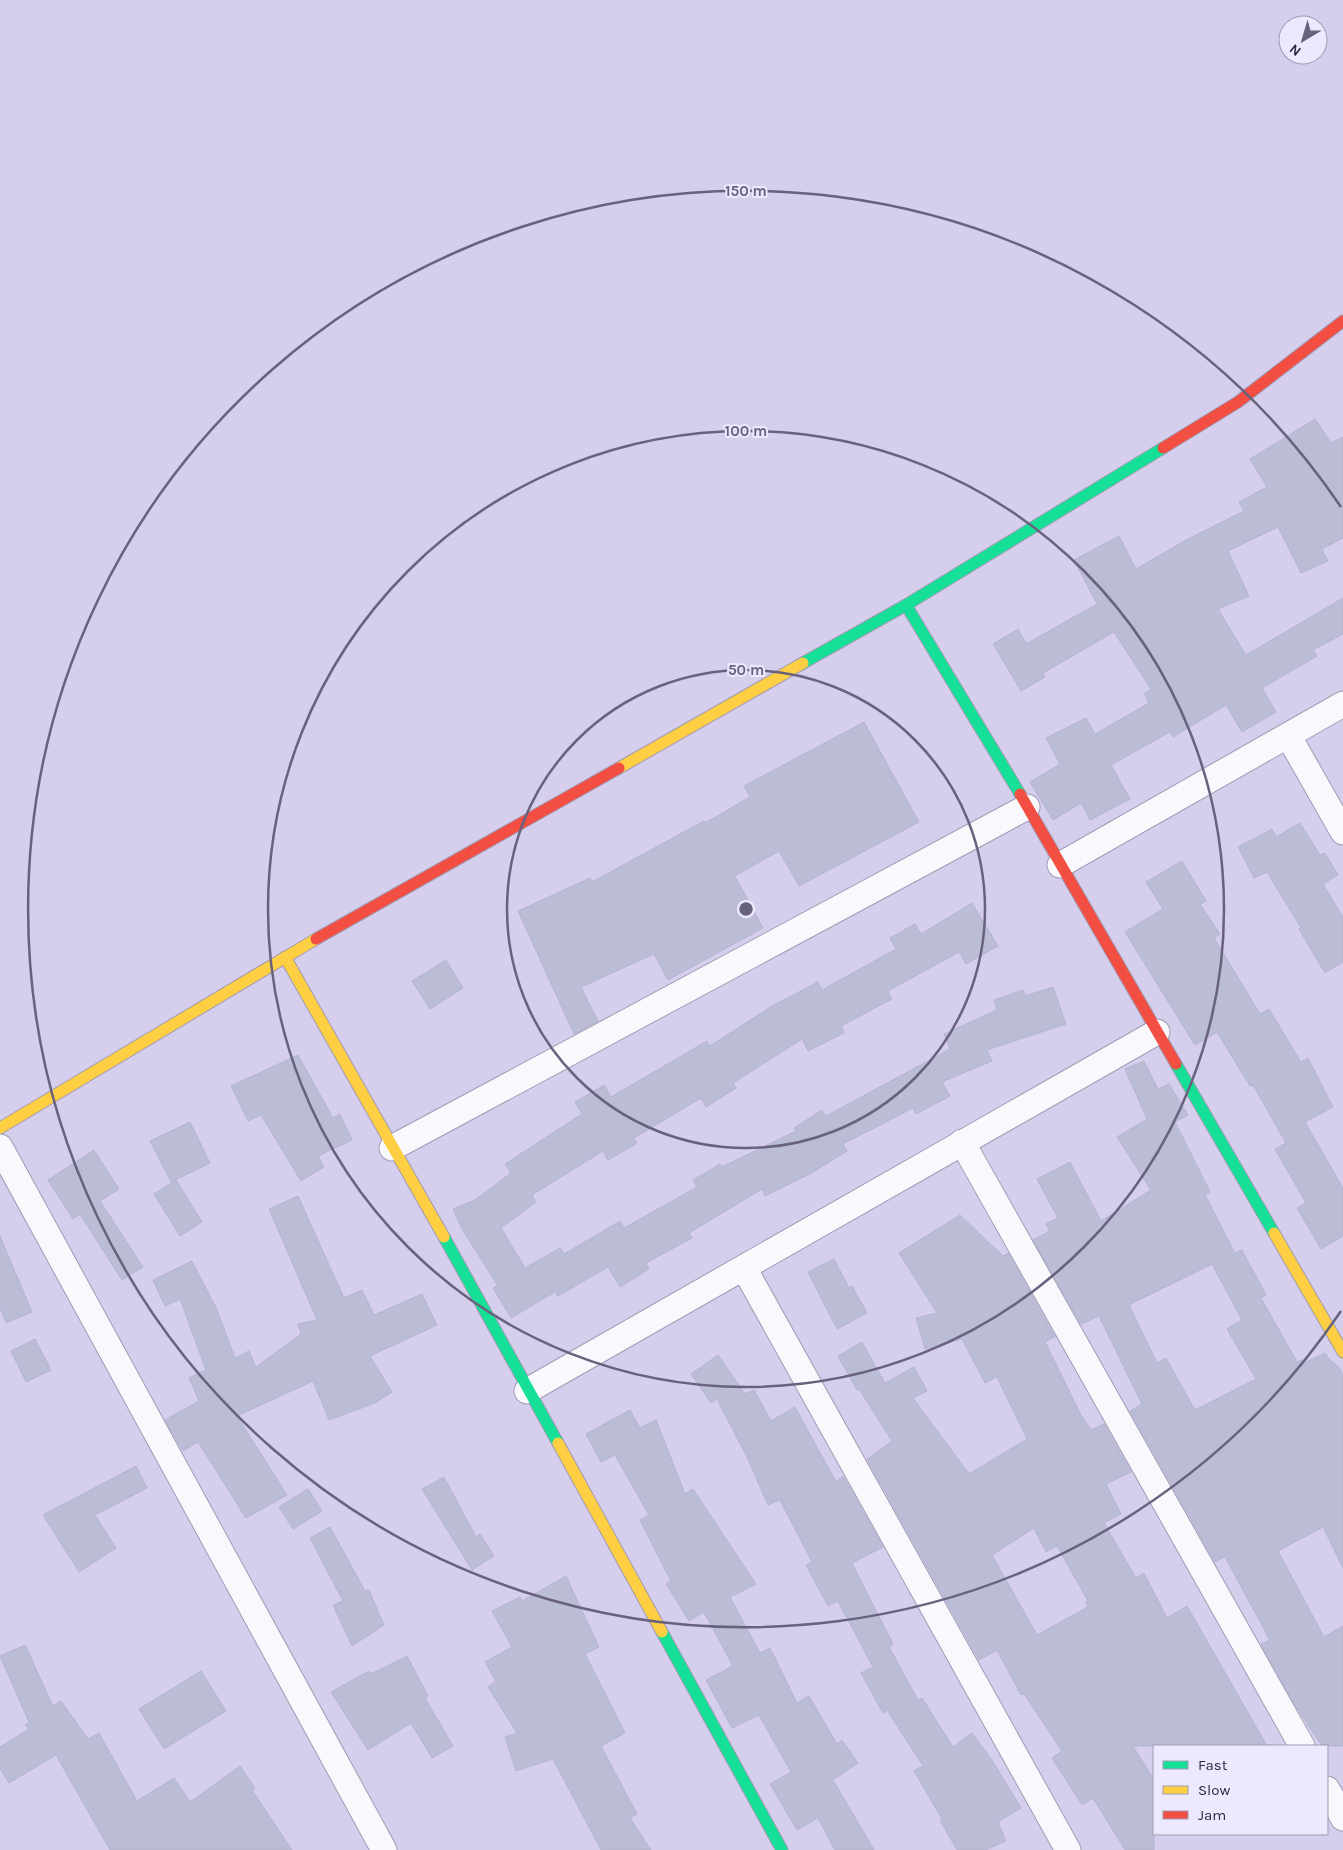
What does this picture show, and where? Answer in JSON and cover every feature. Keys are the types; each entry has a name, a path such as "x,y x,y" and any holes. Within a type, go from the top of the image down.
{"street":[{"path":"0,1128 285,957 906,605 1238,402 1343,321"},
{"path":"906,605 1027,807 1343,1352"},
{"path":"1060,865 1289,737 1343,704"},
{"path":"1289,737 1343,832"},
{"path":"392,1148 1027,807"},
{"path":"285,957 457,1260 782,1850"},
{"path":"527,1390 1157,1032"},
{"path":"962,1142 1301,1745"},
{"path":"0,1147 384,1850"},
{"path":"744,1268 1068,1850"},
{"path":"1328,1791 1343,1818"}],"building":[{"path":"1315,419 1331,443 1343,437 1343,538 1322,549 1328,561 1301,573 1278,527 1228,551 1249,596 1218,609 1246,655 1343,598 1343,634 1313,650 1317,656 1262,688 1276,712 1242,732 1226,705 1173,737 1170,732 1111,765 1130,799 1090,820 1081,803 1053,820 1030,782 1060,764 1046,738 1086,718 1095,734 1149,703 1144,694 1151,689 1114,632 1043,673 1045,677 1021,691 993,644 1018,629 1026,644 1097,604 1074,560 1119,536 1136,569 1186,540 1244,511 1239,502 1267,487 1250,459"},
{"path":"864,722 919,822 799,886 779,851 735,876 763,928 668,980 654,954 581,987 598,1021 574,1034 518,911 590,878 592,882 704,821 705,823 750,797 744,786"},
{"path":"1300,823 1320,855 1325,853 1338,875 1323,884 1343,917 1343,962 1325,973 1299,929 1301,928 1267,872 1254,878 1238,847 1272,829 1276,837"},
{"path":"1182,861 1206,901 1200,904 1220,934 1214,938 1260,1014 1269,1009 1301,1062 1308,1058 1333,1107 1305,1122 1343,1188 1343,1236 1321,1249 1297,1208 1306,1203 1275,1149 1286,1143 1253,1085 1250,1086 1217,1032 1195,1045 1125,932 1163,909 1146,882"},
{"path":"972,903 998,946 966,964 959,952 888,991 892,999 841,1026 844,1033 808,1051 802,1039 733,1083 736,1088 706,1107 701,1098 634,1138 637,1143 608,1160 603,1151 532,1195 536,1202 501,1228 525,1268 560,1248 564,1254 620,1221 624,1228 697,1187 693,1180 720,1164 722,1167 796,1131 794,1128 822,1110 826,1116 950,1049 944,1034 997,1010 994,1000 1023,990 1025,996 1053,987 1066,1024 987,1050 992,1061 942,1082 950,1096 916,1114 913,1108 843,1144 847,1151 810,1174 765,1196 762,1189 689,1233 692,1238 646,1263 649,1269 620,1287 608,1267 558,1296 555,1292 511,1318 493,1288 498,1286 462,1229 453,1209 475,1200 511,1173 505,1164 582,1114 575,1102 604,1085 611,1097 707,1041 710,1046 772,1006 818,982 822,990 896,949 890,938 915,924 921,934"},
{"path":"446,960 463,988 430,1009 412,981"},
{"path":"298,1055 333,1118 340,1114 352,1140 318,1156 324,1167 301,1181 261,1115 248,1121 231,1086"},
{"path":"1144,1061 1158,1089 1169,1084 1188,1115 1175,1122 1210,1192 1205,1195 1235,1253 1242,1250 1266,1295 1261,1298 1297,1362 1302,1360 1304,1363 1325,1353 1339,1367 1343,1375 1343,1568 1323,1527 1278,1551 1324,1637 1343,1626 1343,1746 1321,1745 1295,1705 1261,1644 1270,1640 1225,1557 1215,1562 1130,1411 1142,1404 1099,1316 1081,1324 1033,1240 1050,1231 1046,1224 1058,1218 1037,1179 1070,1162 1101,1221 1151,1190 1117,1137 1147,1119 1125,1069","holes":["1212,1264 1242,1320 1227,1329 1256,1379 1195,1410 1166,1358 1157,1363 1129,1305"]},
{"path":"190,1122 210,1163 171,1182 150,1141"},
{"path":"94,1150 119,1189 100,1201 143,1267 122,1280 80,1214 73,1219 48,1180"},
{"path":"176,1180 202,1222 180,1236 154,1194"},
{"path":"298,1196 344,1298 362,1290 374,1315 422,1294 437,1325 370,1356 392,1392 375,1403 329,1420 313,1381 237,1416 287,1495 246,1518 198,1442 183,1451 165,1420 199,1401 189,1378 206,1370 180,1299 165,1306 153,1280 192,1261 217,1310 235,1358 249,1351 256,1367 301,1334 298,1324 317,1320 269,1209"},
{"path":"960,1215 1003,1256 1008,1253 1055,1337 1045,1342 1081,1415 1091,1430 1104,1424 1131,1472 1106,1484 1121,1514 1104,1523 1136,1578 1144,1573 1167,1618 1187,1606 1266,1745 1133,1746 1153,1778 1154,1850 1125,1850 1093,1798 1082,1805 1052,1758 1062,1751 1024,1694 1021,1695 997,1650 979,1660 867,1459 892,1441 859,1389 857,1390 838,1356 862,1342 885,1383 914,1367 927,1391 913,1398 969,1474 1027,1439 997,1377 985,1383 962,1339 925,1349 916,1318 937,1313 899,1253","holes":["1034,1528 1046,1552 1057,1546 1088,1601 1085,1602 1088,1607 1037,1635 992,1555"]},
{"path":"0,1236 32,1312 6,1323 0,1308"},
{"path":"834,1259 849,1288 852,1286 867,1313 837,1329 808,1272"},
{"path":"35,1339 51,1370 26,1382 11,1351"},
{"path":"718,1355 745,1394 754,1390 771,1421 795,1407 836,1482 843,1476 883,1547 852,1563 893,1644 889,1647 918,1700 922,1698 953,1747 972,1733 992,1760 1021,1808 998,1822 1006,1841 986,1850 957,1850 940,1820 942,1819 914,1771 923,1766 887,1710 883,1713 861,1673 873,1667 838,1601 828,1606 806,1565 812,1562 780,1500 768,1505 747,1457 717,1399 711,1403 691,1374"},
{"path":"630,1410 640,1428 656,1420 685,1494 693,1489 756,1584 730,1597 760,1653 770,1648 797,1703 809,1696 837,1744 842,1740 858,1763 833,1780 874,1850 835,1850 818,1818 797,1830 770,1784 791,1772 759,1715 732,1728 706,1680 733,1666 704,1612 689,1621 666,1584 671,1581 640,1520 649,1515 615,1455 601,1462 586,1434"},
{"path":"136,1466 147,1488 95,1515 116,1548 79,1572 43,1515"},
{"path":"444,1477 476,1537 480,1534 494,1556 472,1570 422,1489"},
{"path":"308,1489 322,1511 293,1529 279,1507"},
{"path":"330,1527 365,1591 369,1590 384,1625 352,1646 333,1605 343,1601 310,1538"},
{"path":"566,1576 599,1647 585,1654 625,1733 601,1746 637,1814 630,1818 651,1850 601,1850 553,1759 516,1771 505,1737 517,1733 488,1687 496,1681 485,1662 512,1647 492,1611 520,1597 522,1601"},
{"path":"25,1645 53,1706 61,1701 88,1739 99,1733 137,1801 174,1778 190,1802 240,1766 255,1788 252,1790 292,1850 110,1850 56,1755 9,1783 0,1768 0,1747 29,1729 25,1725 29,1722 0,1656"},
{"path":"407,1656 428,1696 425,1698 453,1746 432,1758 411,1723 368,1750 331,1692 369,1671 371,1674"},
{"path":"201,1671 226,1711 164,1749 139,1709"}],"traffic: fast":[{"path":"803,663 906,605 1163,448"},
{"path":"906,605 1020,794"},
{"path":"1176,1064 1274,1233"},
{"path":"444,1237 558,1443"},
{"path":"662,1632 782,1850"}],"traffic: slow":[{"path":"619,768 803,663"},
{"path":"0,1128 316,939"},
{"path":"285,957 444,1237"},
{"path":"1274,1233 1343,1352"},
{"path":"558,1443 662,1632"}],"traffic: jam":[{"path":"1163,448 1238,402 1343,321"},
{"path":"316,939 619,768"},
{"path":"1020,794 1176,1064"}]}
